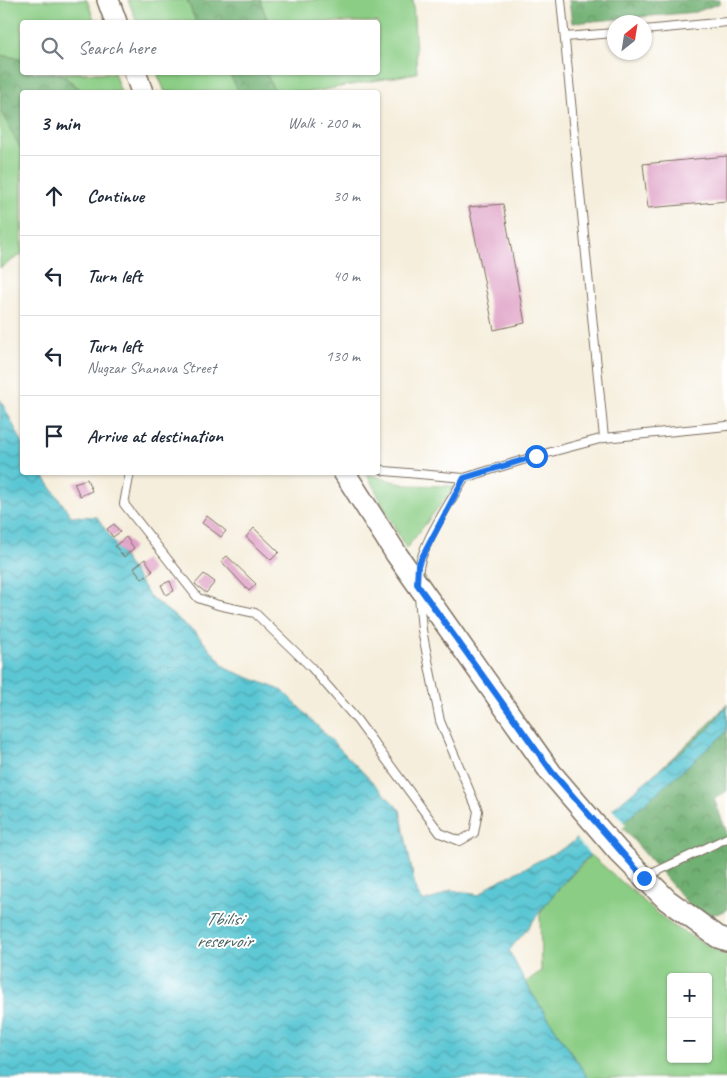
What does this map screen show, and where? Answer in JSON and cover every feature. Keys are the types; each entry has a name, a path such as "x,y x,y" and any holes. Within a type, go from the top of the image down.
{"main road":[{"path":"108,0 115,20"},
{"path":"135,75 141,90"},
{"path":"346,475 417,584 552,772 582,809 618,851 667,900 718,937 727,940"}],"lane":[{"path":"561,0 604,438"},
{"path":"652,29 727,22"},
{"path":"565,37 607,33"},
{"path":"380,469 385,471 464,478 604,438 727,426"},
{"path":"129,475 124,504 198,598 218,606 255,613 311,666 357,720 440,833 460,841 474,833 478,811 440,721 422,630 417,584 418,565 464,478"},
{"path":"644,878 727,838"}],"green space":[{"path":"0,0 87,0 94,20 20,20 20,59 0,55"},
{"path":"128,0 187,0 195,20 136,20"},
{"path":"187,0 260,0 267,20 195,20"},
{"path":"260,0 413,0 417,73 323,90 274,90 267,75 380,75 380,20 267,20"},
{"path":"569,0 720,0 720,3 696,12 652,16 607,15 607,20 572,23"},
{"path":"0,55 20,59 20,75 63,75 81,90 20,90 20,147 0,110"},
{"path":"63,75 115,75 120,90 81,90"},
{"path":"158,75 230,75 238,90 164,90"},
{"path":"230,75 267,75 274,90 238,90"},
{"path":"0,110 20,147 20,255 0,268"},
{"path":"368,475 406,485 455,486 406,549"},
{"path":"727,704 727,791 714,799 727,833 727,910 716,914 708,914 690,906 611,814 709,724"},
{"path":"591,855 670,924 727,957 727,1078 588,1078 526,982 541,971 540,914 549,899"}],"water":[{"name":"Tbilisi reservoir","path":"0,399 20,438 20,475 42,475 71,516 97,517 150,597 196,633 227,669 283,691 400,810 416,891 423,901 436,898 451,890 479,895 491,885 568,846 710,728 727,705 727,730 724,734 595,849 549,900 509,951 531,992 588,1078 0,1078"}],"pier":[{"path":"611,808 626,825 591,856 575,837"}],"building":[{"path":"727,156 727,201 648,208 643,164"},
{"path":"503,204 525,323 494,330 469,207"},
{"path":"87,479 92,491 80,496 74,483"},
{"path":"207,516 226,531 221,537 202,523"},
{"path":"114,524 120,532 113,537 107,529"},
{"path":"254,528 279,552 271,560 246,537"},
{"path":"126,537 134,548 124,557 115,546"},
{"path":"227,556 256,584 249,591 221,561"},
{"path":"145,559 153,571 142,579 134,568"},
{"path":"204,574 215,582 206,593 195,584"},
{"path":"170,581 174,591 166,595 161,585"}],"route":[{"path":"536,456 464,478 418,565 417,584 552,772 618,851 644,878"}]}
